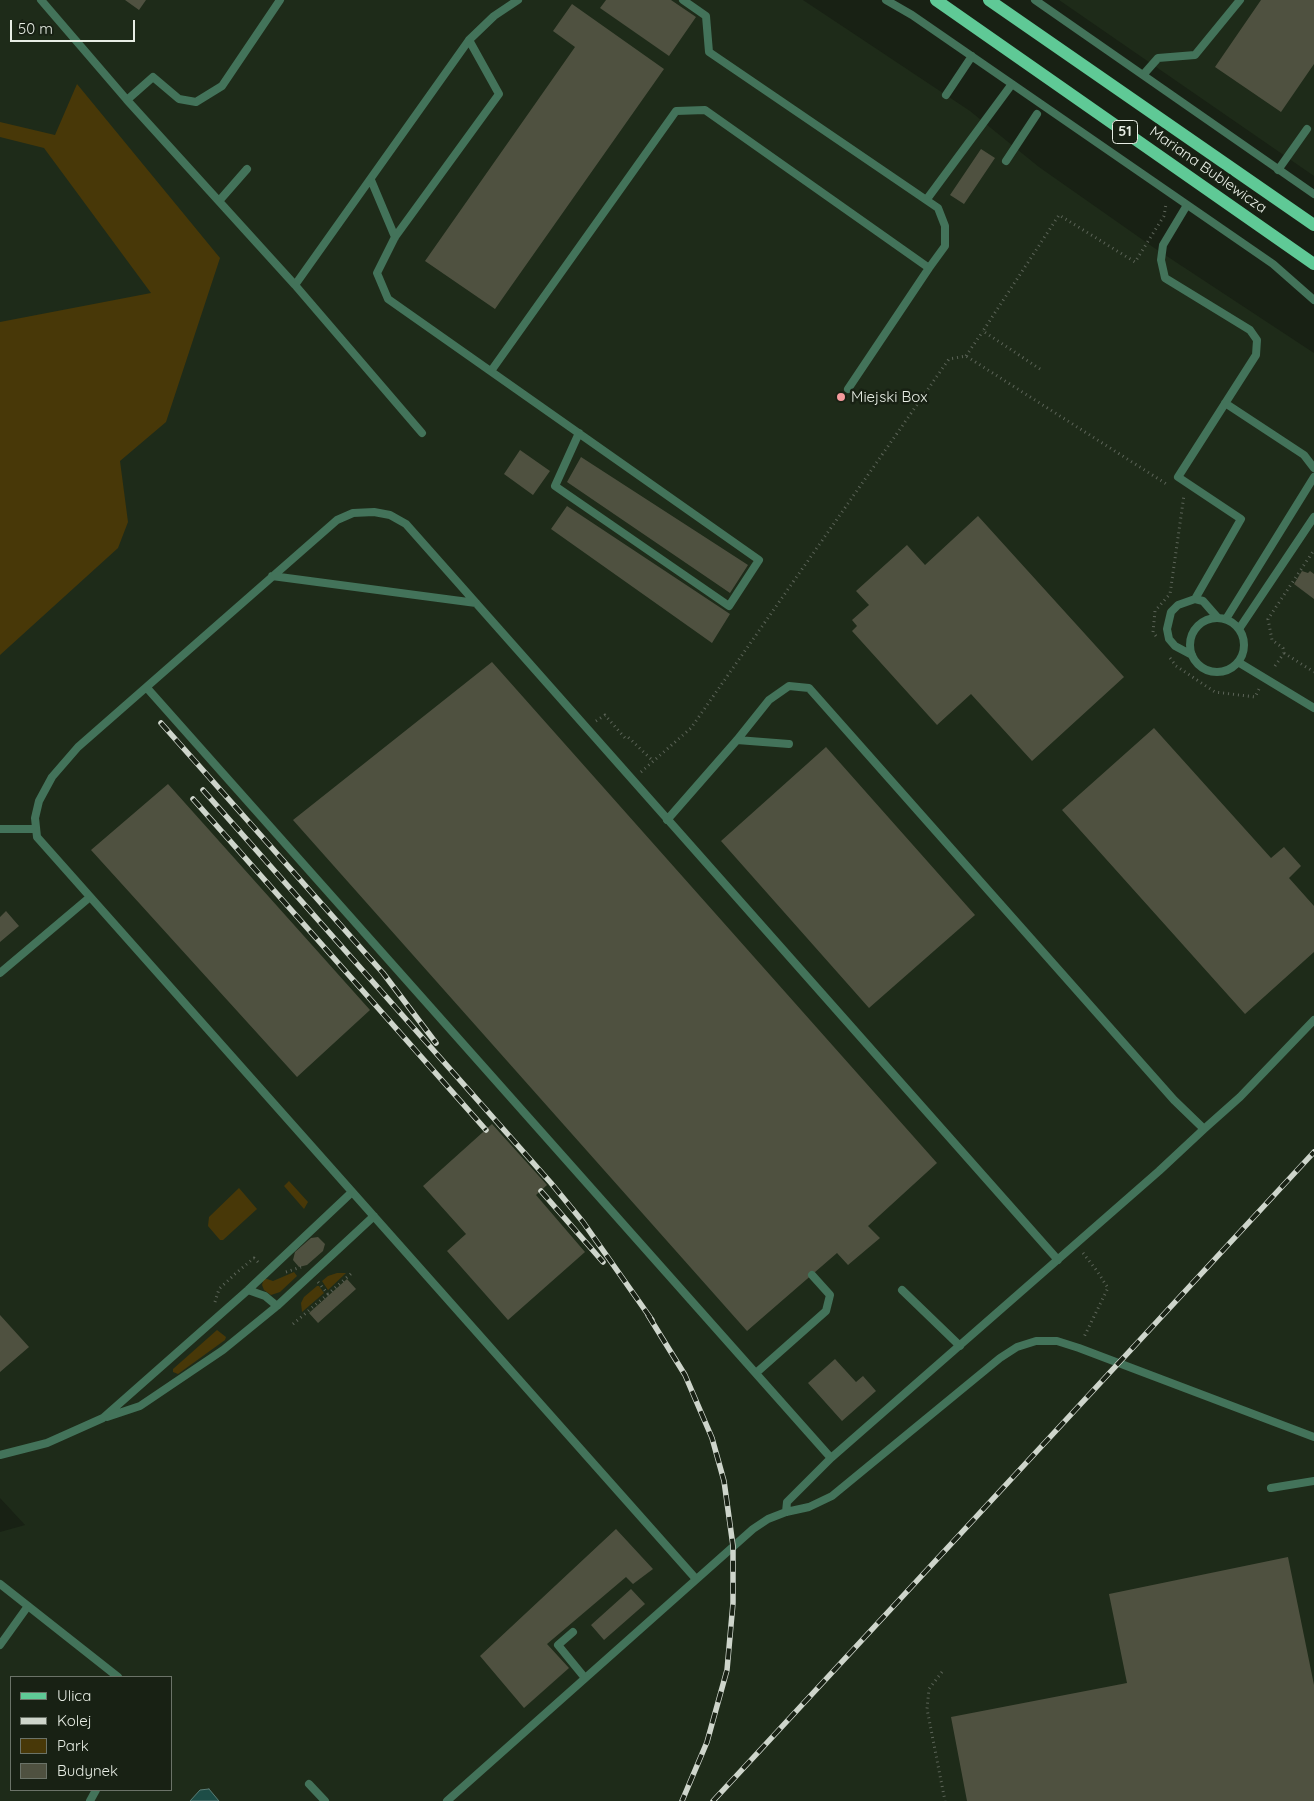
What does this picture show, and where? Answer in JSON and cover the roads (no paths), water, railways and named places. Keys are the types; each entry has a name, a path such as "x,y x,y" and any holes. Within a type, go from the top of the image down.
{"main road":[{"name":"Mariana Bublewicza","path":"936,0 1314,264"},
{"name":"Mariana Bublewicza","path":"989,0 1314,225"}],"lane":[{"path":"41,0 127,100 295,285 422,433"},
{"path":"127,100 153,77 179,99 196,102 222,86 280,0"},
{"path":"295,285 469,40 494,16 518,0"},
{"path":"683,0 706,16 709,52 938,208 945,226 945,246 848,389"},
{"path":"886,0 972,56 1273,264 1314,300"},
{"path":"1143,75 1158,58 1195,55 1240,0"},
{"path":"1039,1 1314,194"},
{"path":"469,40 499,94 395,237 377,273 388,299 491,371 760,560 729,606 555,486 579,433"},
{"path":"946,95 972,56"},
{"path":"927,199 1012,84"},
{"path":"491,371 676,111 705,110 929,268"},
{"path":"1006,161 1037,114"},
{"path":"1278,170 1307,129"},
{"path":"219,201 247,169"},
{"path":"371,180 395,237"},
{"path":"1187,205 1163,245 1161,260 1165,278 1250,330 1258,340 1256,355 1178,476 1241,519 1195,599"},
{"path":"1225,403 1304,455 1314,468"},
{"path":"1226,619 1314,477"},
{"path":"696,1579 37,836 35,818 39,801 52,777 78,747 272,576 337,520 353,512 374,512 390,515 406,524 1058,1260"},
{"path":"1239,629 1314,517"},
{"path":"272,576 476,603"},
{"path":"1192,655 1189,646 1195,628 1209,619 1226,619 1239,629 1244,646 1238,662 1231,668 1213,672 1204,669 1192,655 1175,646 1167,630 1171,612 1178,605 1195,599 1203,601 1217,618"},
{"path":"1238,662 1314,708"},
{"path":"667,820 738,740 769,700 789,686 809,688 1161,1085 1204,1129"},
{"path":"147,688 831,1458"},
{"path":"738,740 789,744"},
{"path":"0,829 36,829"},
{"path":"0,973 90,897"},
{"path":"786,1512 787,1502 831,1458 1058,1260 1240,1097 1314,1020"},
{"path":"102,1418 248,1290 352,1192"},
{"path":"0,1455 47,1443 102,1418 140,1406 223,1350 277,1306 374,1216"},
{"path":"756,1373 826,1311 830,1295 812,1275"},
{"path":"248,1290 265,1296 277,1306"},
{"path":"902,1290 960,1346"},
{"path":"447,1801 753,1530 768,1520 786,1512 809,1507 832,1496 1000,1358 1017,1347 1036,1341 1057,1341 1314,1437"},
{"path":"1271,1488 1314,1481"},
{"path":"0,1584 117,1676"},
{"path":"0,1645 28,1606"},
{"path":"573,1632 558,1645 585,1678"},
{"path":"309,1784 325,1801"}],"water":[{"path":"209,1789 219,1801 190,1801 200,1790"}],"railway":[{"path":"161,723 383,973 436,1043"},
{"path":"203,790 551,1183 583,1222 652,1320"},
{"path":"193,799 486,1130"},
{"path":"713,1801 1314,1152"},
{"path":"541,1191 603,1262"},
{"path":"648,1315 685,1375 712,1438 724,1481 733,1546 733,1603 727,1670 707,1742 682,1801"}],"place":[{"name":"Miejski Box","path":"841,397"}]}
